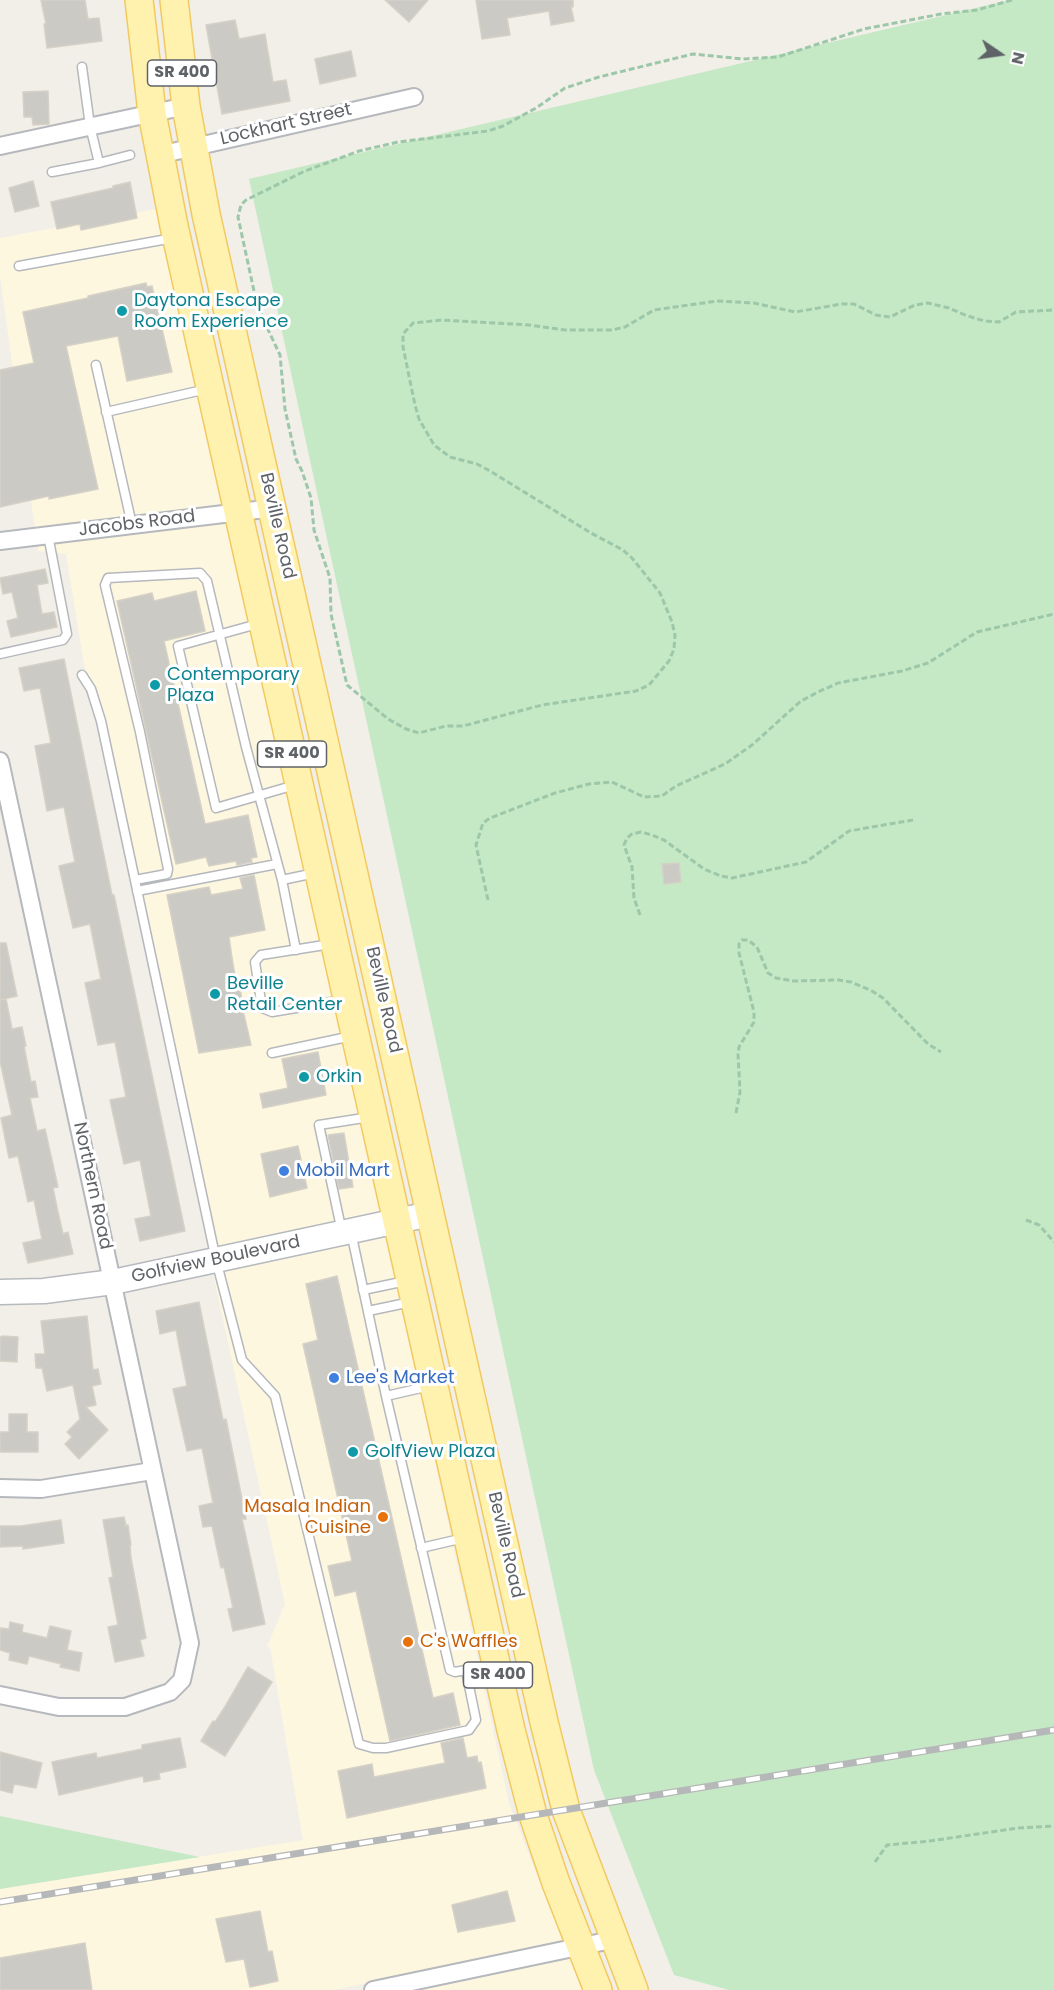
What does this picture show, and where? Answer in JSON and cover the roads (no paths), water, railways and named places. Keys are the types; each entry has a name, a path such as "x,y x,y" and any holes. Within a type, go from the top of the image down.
{"main road":[{"name":"Beville Road","path":"139,0 159,155 299,784 331,864 430,1214 528,1726 544,1849 598,1990"},
{"name":"Beville Road","path":"174,0 192,146 273,508 331,864 335,944 496,1664 528,1726 566,1810 634,1990"}],"street":[{"name":"Lockhart Street","path":"159,155 414,97"},
{"path":"0,146 186,106"},
{"name":"Jacobs Road","path":"0,541 273,508"},
{"name":"Northern Road","path":"0,761 190,1643 182,1680 170,1692 125,1707 59,1707 0,1695"},
{"name":"Golfview Boulevard","path":"0,1292 44,1290 113,1282 430,1214"},
{"path":"0,1488 41,1489 152,1471"},
{"path":"372,1990 416,1985 616,1939"}],"lane":[{"path":"82,67 90,126 99,163"},
{"path":"52,172 130,155"},
{"path":"20,267 176,237"},
{"path":"96,365 132,525"},
{"path":"106,412 210,388"},
{"path":"0,654 63,640 67,634 48,535"},
{"path":"135,880 167,874 168,869 140,732 105,585 108,578 200,573 207,581 282,880 296,950"},
{"path":"263,623 178,646 216,808 299,784"},
{"path":"82,675 91,689 101,721 216,1260 242,1360 275,1396 359,1744 373,1748 386,1748 469,1730 477,1720 466,1671"},
{"path":"137,891 277,864"},
{"path":"282,880 331,864"},
{"path":"335,944 261,955 255,962 262,1008 272,1012 347,999"},
{"path":"272,1053 355,1035"},
{"path":"373,1116 319,1125 363,1290 450,1670 453,1672 466,1671 496,1664"},
{"path":"363,1290 412,1291"},
{"path":"368,1311 412,1291"},
{"path":"386,1396 434,1386"},
{"path":"421,1548 467,1538"}],"railway":[{"path":"0,1902 1054,1730"}],"place":[{"name":"Daytona Escape Room Experience","path":"122,311"},
{"name":"Contemporary Plaza","path":"155,685"},
{"name":"Beville Retail Center","path":"215,994"},
{"name":"Orkin","path":"304,1077"},
{"name":"Mobil Mart","path":"284,1171"},
{"name":"Lee's Market","path":"334,1378"},
{"name":"GolfView Plaza","path":"353,1452"},
{"name":"Masala Indian Cuisine","path":"383,1517"},
{"name":"C's Waffles","path":"408,1642"}]}
